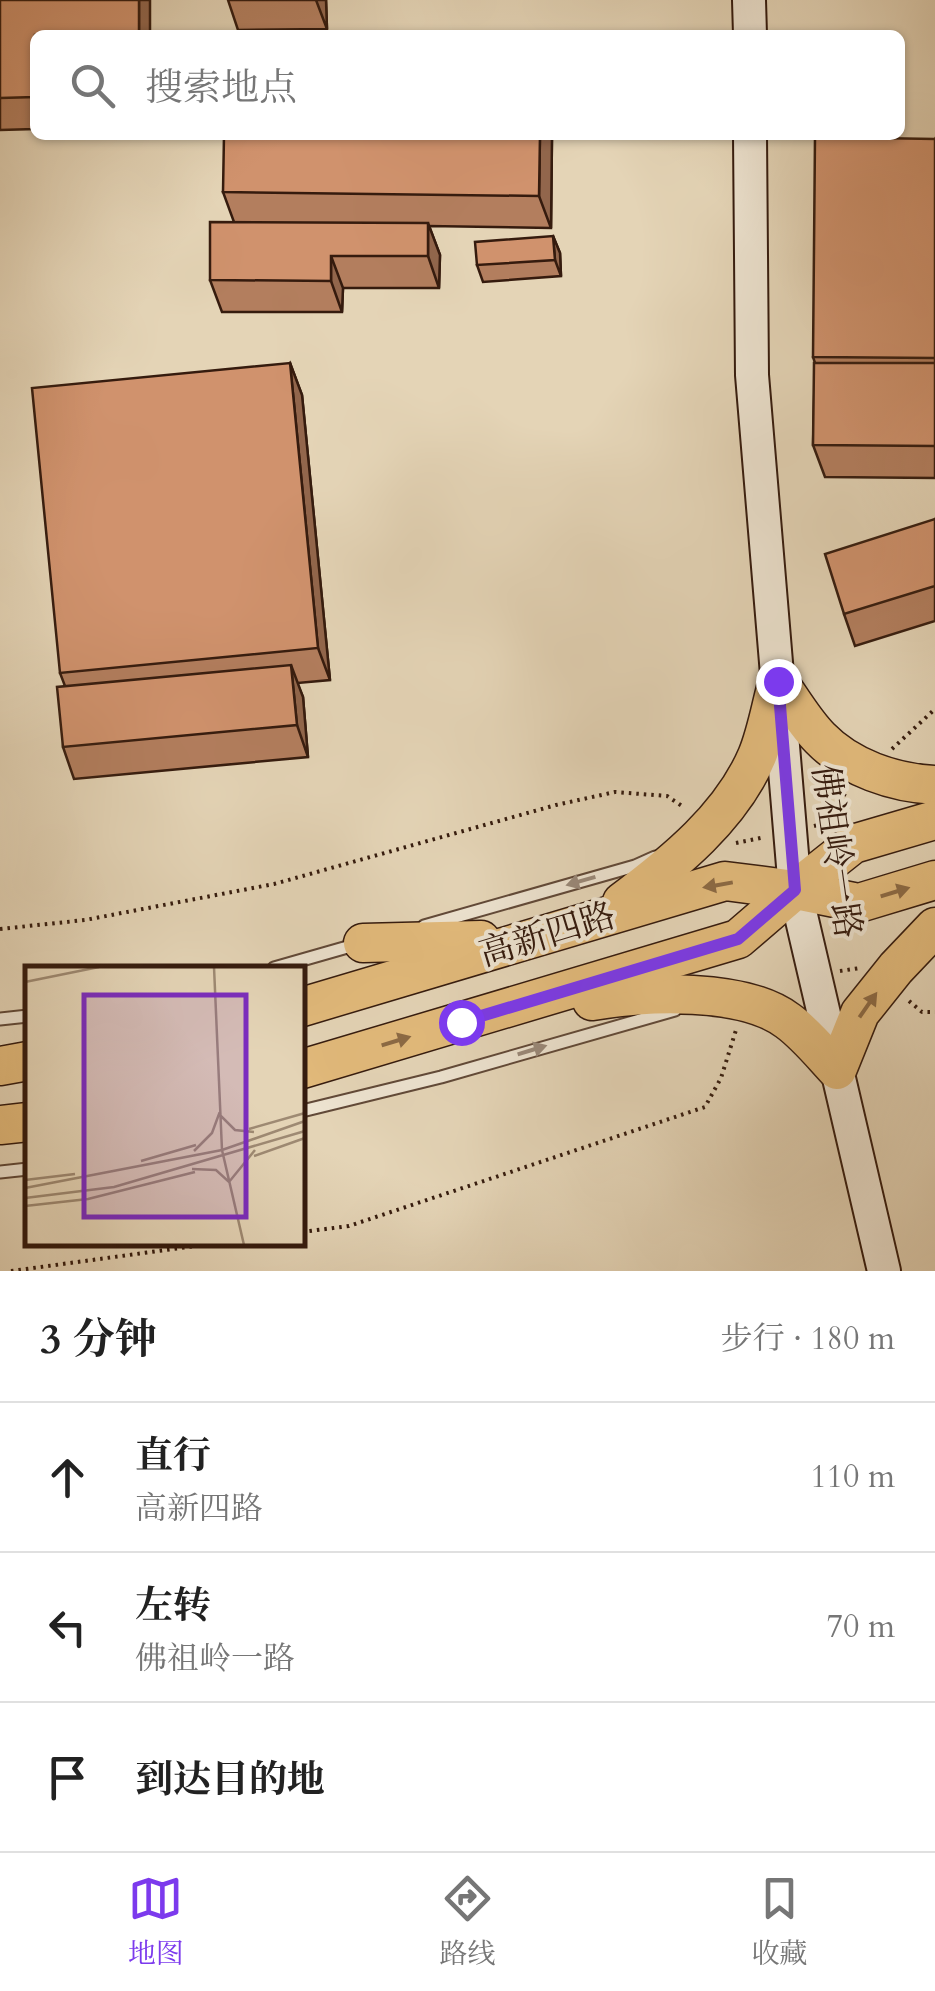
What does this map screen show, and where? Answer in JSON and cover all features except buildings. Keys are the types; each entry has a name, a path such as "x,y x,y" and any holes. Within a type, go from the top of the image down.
{"main road":[{"path":"778,681 819,738 866,770 935,785"},
{"path":"575,926 618,904 662,872 739,791 752,766 778,681"},
{"name":"高新四路","path":"305,1068 738,939 853,844 935,820"},
{"name":"高新四路","path":"305,1006 725,881 860,902 935,880"},
{"path":"461,1022 677,992 762,1006 789,1021 837,1070 860,1013 935,927"},
{"path":"364,943 532,938"},
{"path":"0,1066 25,1062"},
{"path":"0,1125 25,1122"}],"street":[{"path":"749,0 750,30"},
{"name":"佛祖岭一路","path":"750,140 752,375 795,890 884,1271"}],"lane":[{"path":"866,770 904,776 935,772"},
{"path":"281,966 635,866 703,831"},
{"path":"890,975 935,942"},
{"path":"305,1110 441,1077 702,1003 739,1002"},
{"path":"0,1019 25,1016"},
{"path":"0,1172 25,1169"}],"path":[{"path":"0,929 86,920 274,884 616,792 666,796 681,803 703,831 732,844 826,823 866,770 935,709"},
{"path":"815,976 858,967 890,975 922,1012 935,1012"},
{"path":"305,1232 349,1226 706,1107 721,1078 739,1002"},
{"path":"11,1271 195,1246"}],"route":[{"path":"461,1022 738,939 795,890 778,681"}]}
